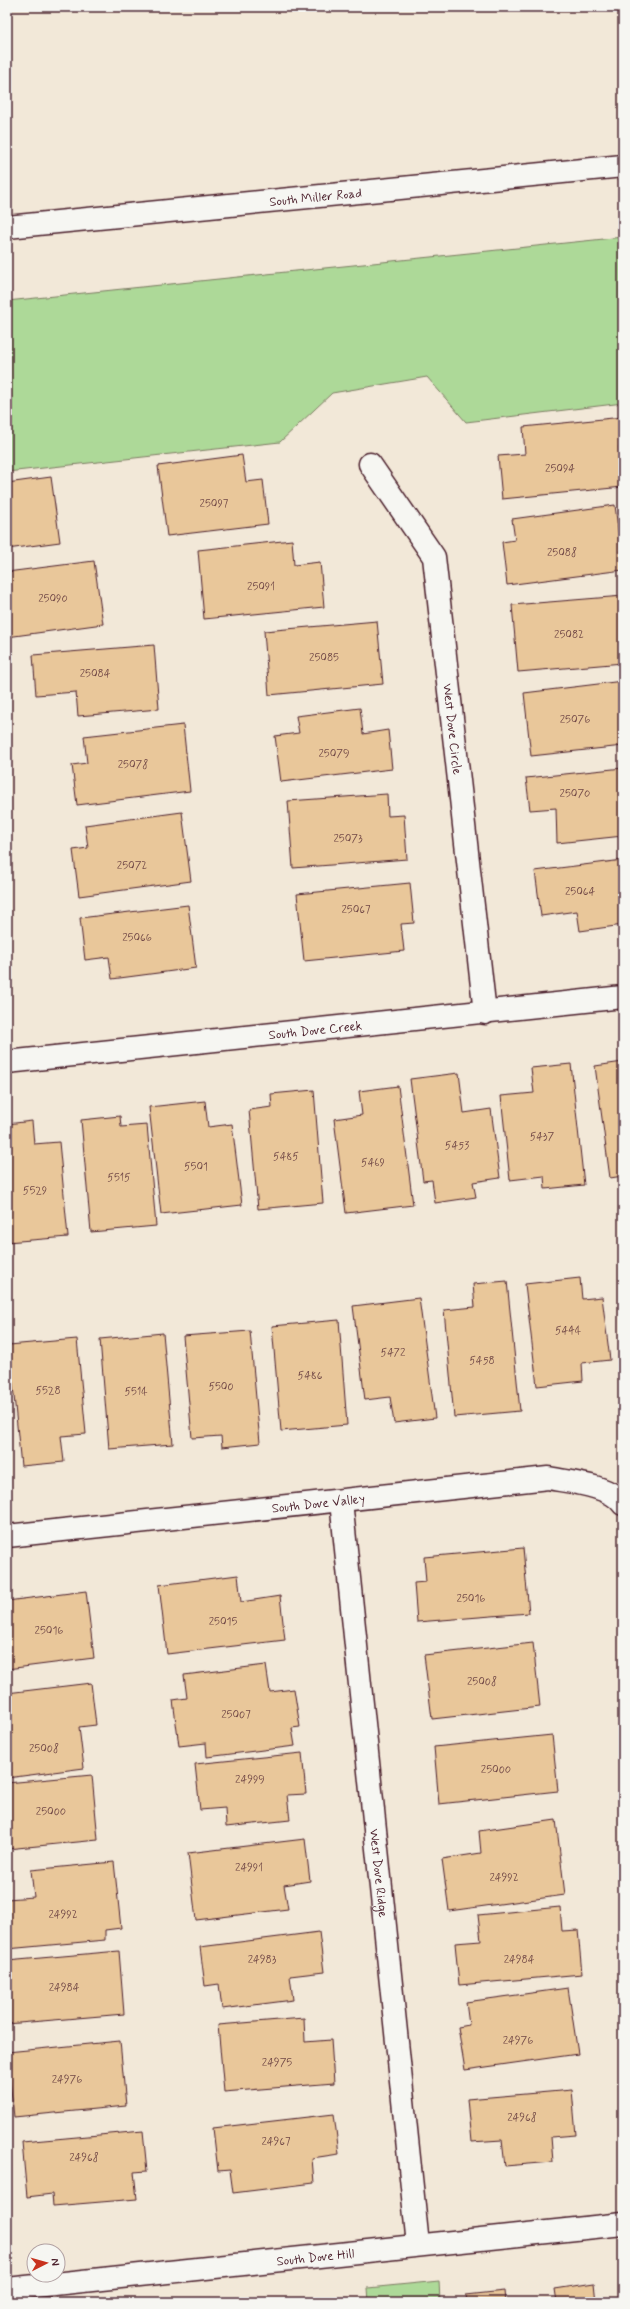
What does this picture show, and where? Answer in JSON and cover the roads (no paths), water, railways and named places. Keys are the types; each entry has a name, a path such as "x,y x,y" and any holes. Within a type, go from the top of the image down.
{"street":[{"name":"South Miller Road","path":"7,227 623,166"},
{"name":"West Dove Circle","path":"370,464 434,557 485,1013"},
{"name":"South Dove Creek","path":"7,1060 485,1013 623,997"},
{"name":"South Dove Valley","path":"7,1536 548,1478 595,1487 619,1498 623,1504"},
{"name":"West Dove Ridge","path":"342,1501 418,2245"},
{"name":"South Dove Hill","path":"7,2289 623,2224"}]}
